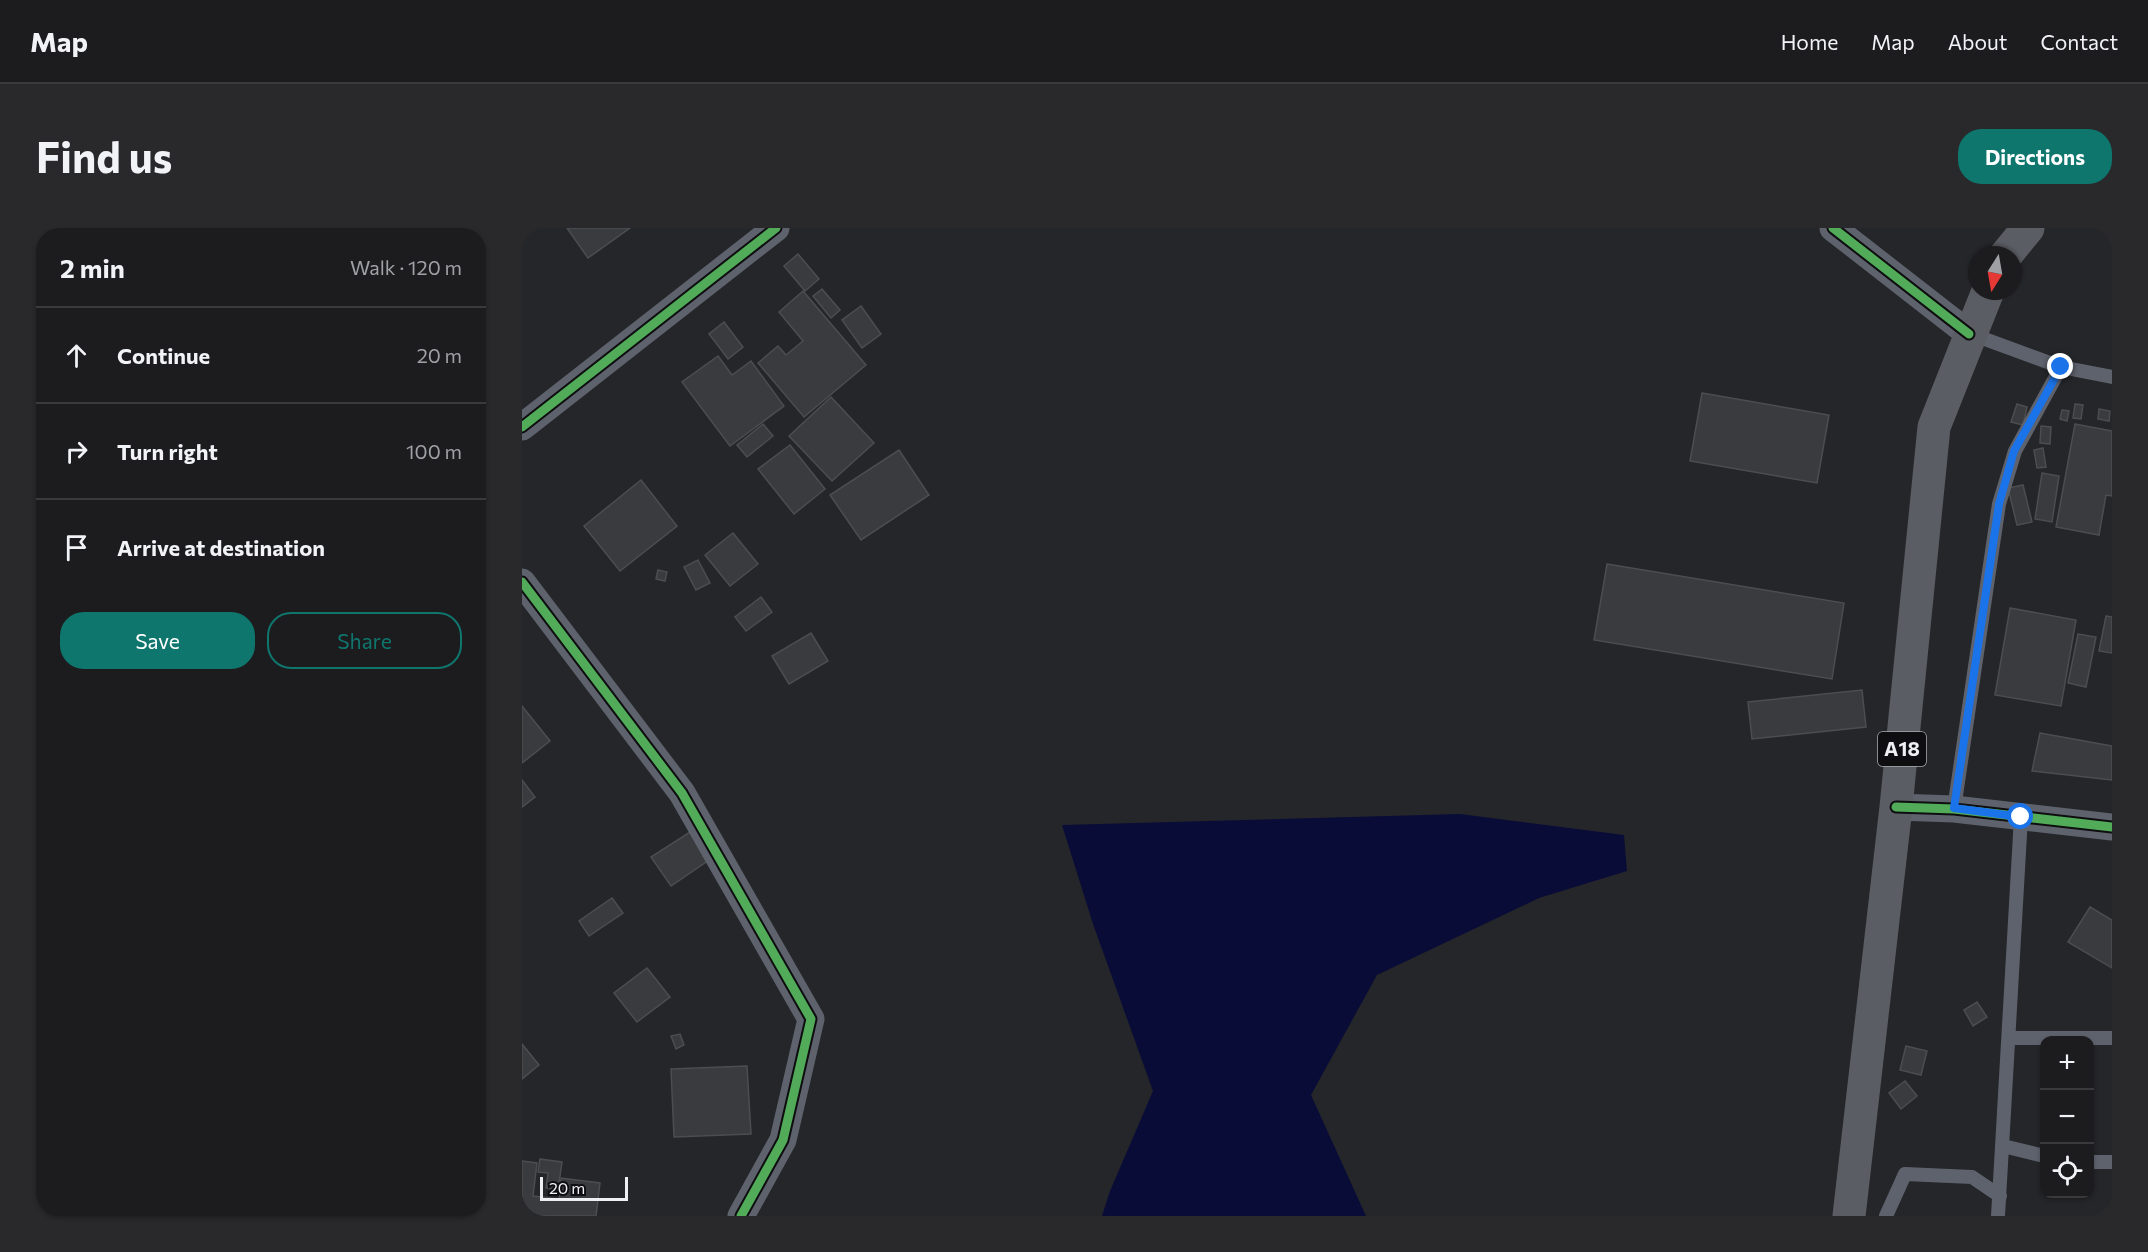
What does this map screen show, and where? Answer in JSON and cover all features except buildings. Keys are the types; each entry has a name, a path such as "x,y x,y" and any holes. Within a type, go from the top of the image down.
{"highway":[{"path":"2013,246 2028,228"},
{"name":"A18","path":"1850,1216 1896,807 1934,427 1984,300"}],"street":[{"path":"522,427 776,228"},
{"path":"1833,228 1969,334"},
{"path":"522,582 682,793 811,1018 783,1140 741,1216"},
{"path":"1896,807 1954,808 2112,827"}],"lane":[{"path":"1969,334 2061,367 2112,377"},
{"path":"1954,808 1999,504 2014,451 2061,367"},
{"path":"1998,1216 2021,817"},
{"path":"2009,1038 2112,1038"},
{"path":"2003,1146 2040,1155"},
{"path":"2094,1162 2112,1162"},
{"path":"1886,1216 1905,1174 1972,1177 2000,1196"}],"shaded area":[{"path":"1460,814 1624,835 1627,871 1539,898 1377,975 1311,1095 1366,1216 1102,1216 1110,1191 1153,1091 1093,924 1062,825"}],"cycle path":[{"path":"522,427 776,228"},
{"path":"1833,228 1969,334"},
{"path":"522,582 682,793 811,1019 783,1140 741,1216"},
{"path":"1896,807 1954,809 2112,827"}],"route":[{"path":"2021,817 1954,808 1999,504 2014,451 2061,367"}]}
